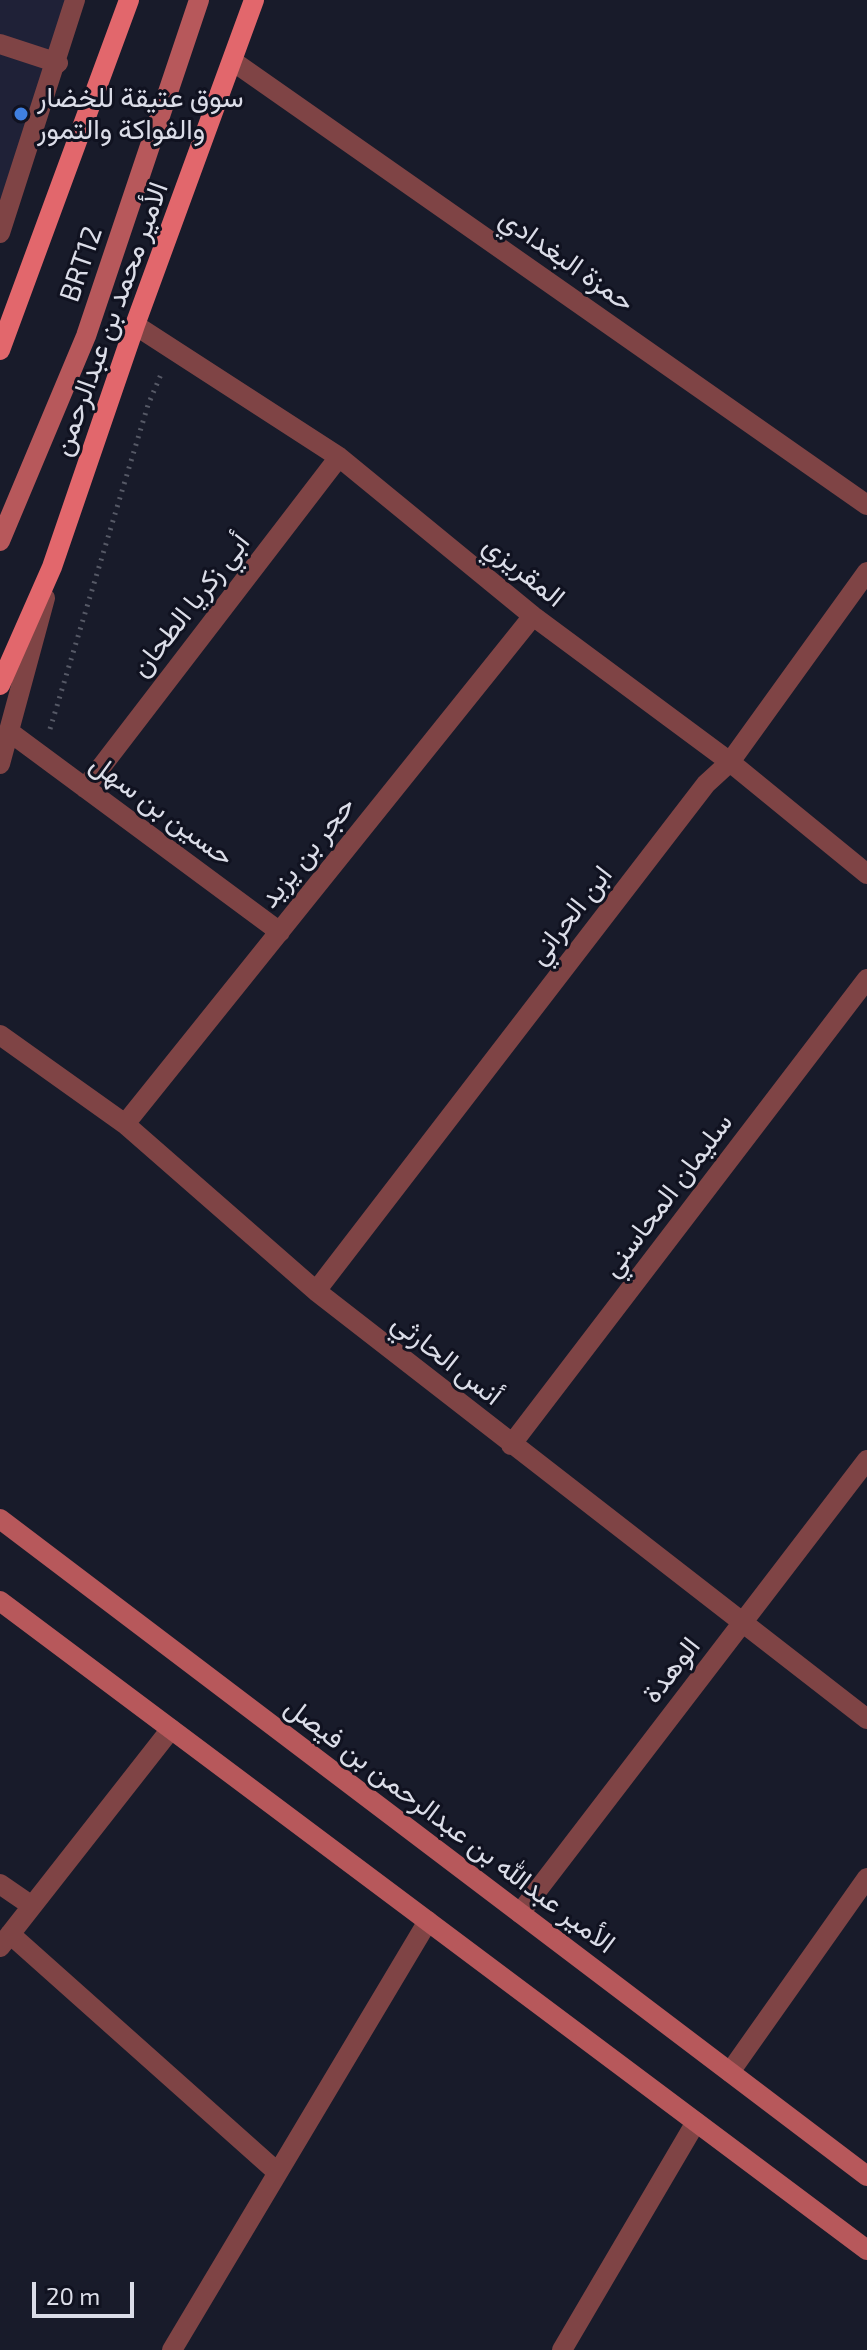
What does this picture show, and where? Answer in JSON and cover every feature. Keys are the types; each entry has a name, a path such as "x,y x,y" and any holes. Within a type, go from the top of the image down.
{"main road":[{"path":"0,350 129,0"},
{"name":"BRT12","path":"0,541 86,336 199,0"},
{"name":"الأمير محمد بن عبدالرحمن","path":"0,685 52,567 135,325 234,62 254,0"},
{"name":"الأمير عبدالله بن عبدالرحمن بن فيصل","path":"0,1519 867,2176"},
{"path":"0,1601 867,2250"}],"street":[{"path":"0,233 58,63 75,0"},
{"path":"0,44 58,63"},
{"name":"حمزة البغدادي","path":"234,62 867,505"},
{"name":"المقريزي","path":"135,325 339,457 533,616 730,762 867,874"},
{"name":"أبي زكريا الطحان","path":"85,788 339,457"},
{"name":"الأمير محمد بن عبدالرحمن","path":"0,764 11,733 52,567"},
{"name":"ابن الحراني","path":"316,1291 706,784 730,762 867,572"},
{"name":"حجر بن يزيد","path":"125,1124 533,616"},
{"name":"حسين بن سهل","path":"11,733 280,932"},
{"name":"سليمان المحاسني","path":"511,1445 867,979"},
{"name":"أنس الحارثي","path":"0,1035 125,1124 316,1291 867,1719"},
{"name":"الوهدة","path":"520,1913 867,1460"},
{"path":"171,1729 5,1940 277,2172"},
{"path":"730,2072 867,1878"},
{"path":"0,1884 32,1906"},
{"path":"172,2350 428,1921"},
{"path":"562,2350 696,2122"}],"path":[{"path":"42,756 148,405 172,349"}],"shaded area":[{"name":"سوق عتيقة للخضار والفواكة والتمور","path":"0,0 83,0 0,228"}],"place":[{"name":"سوق عتيقة للخضار والفواكة والتمور","path":"21,114"}]}
